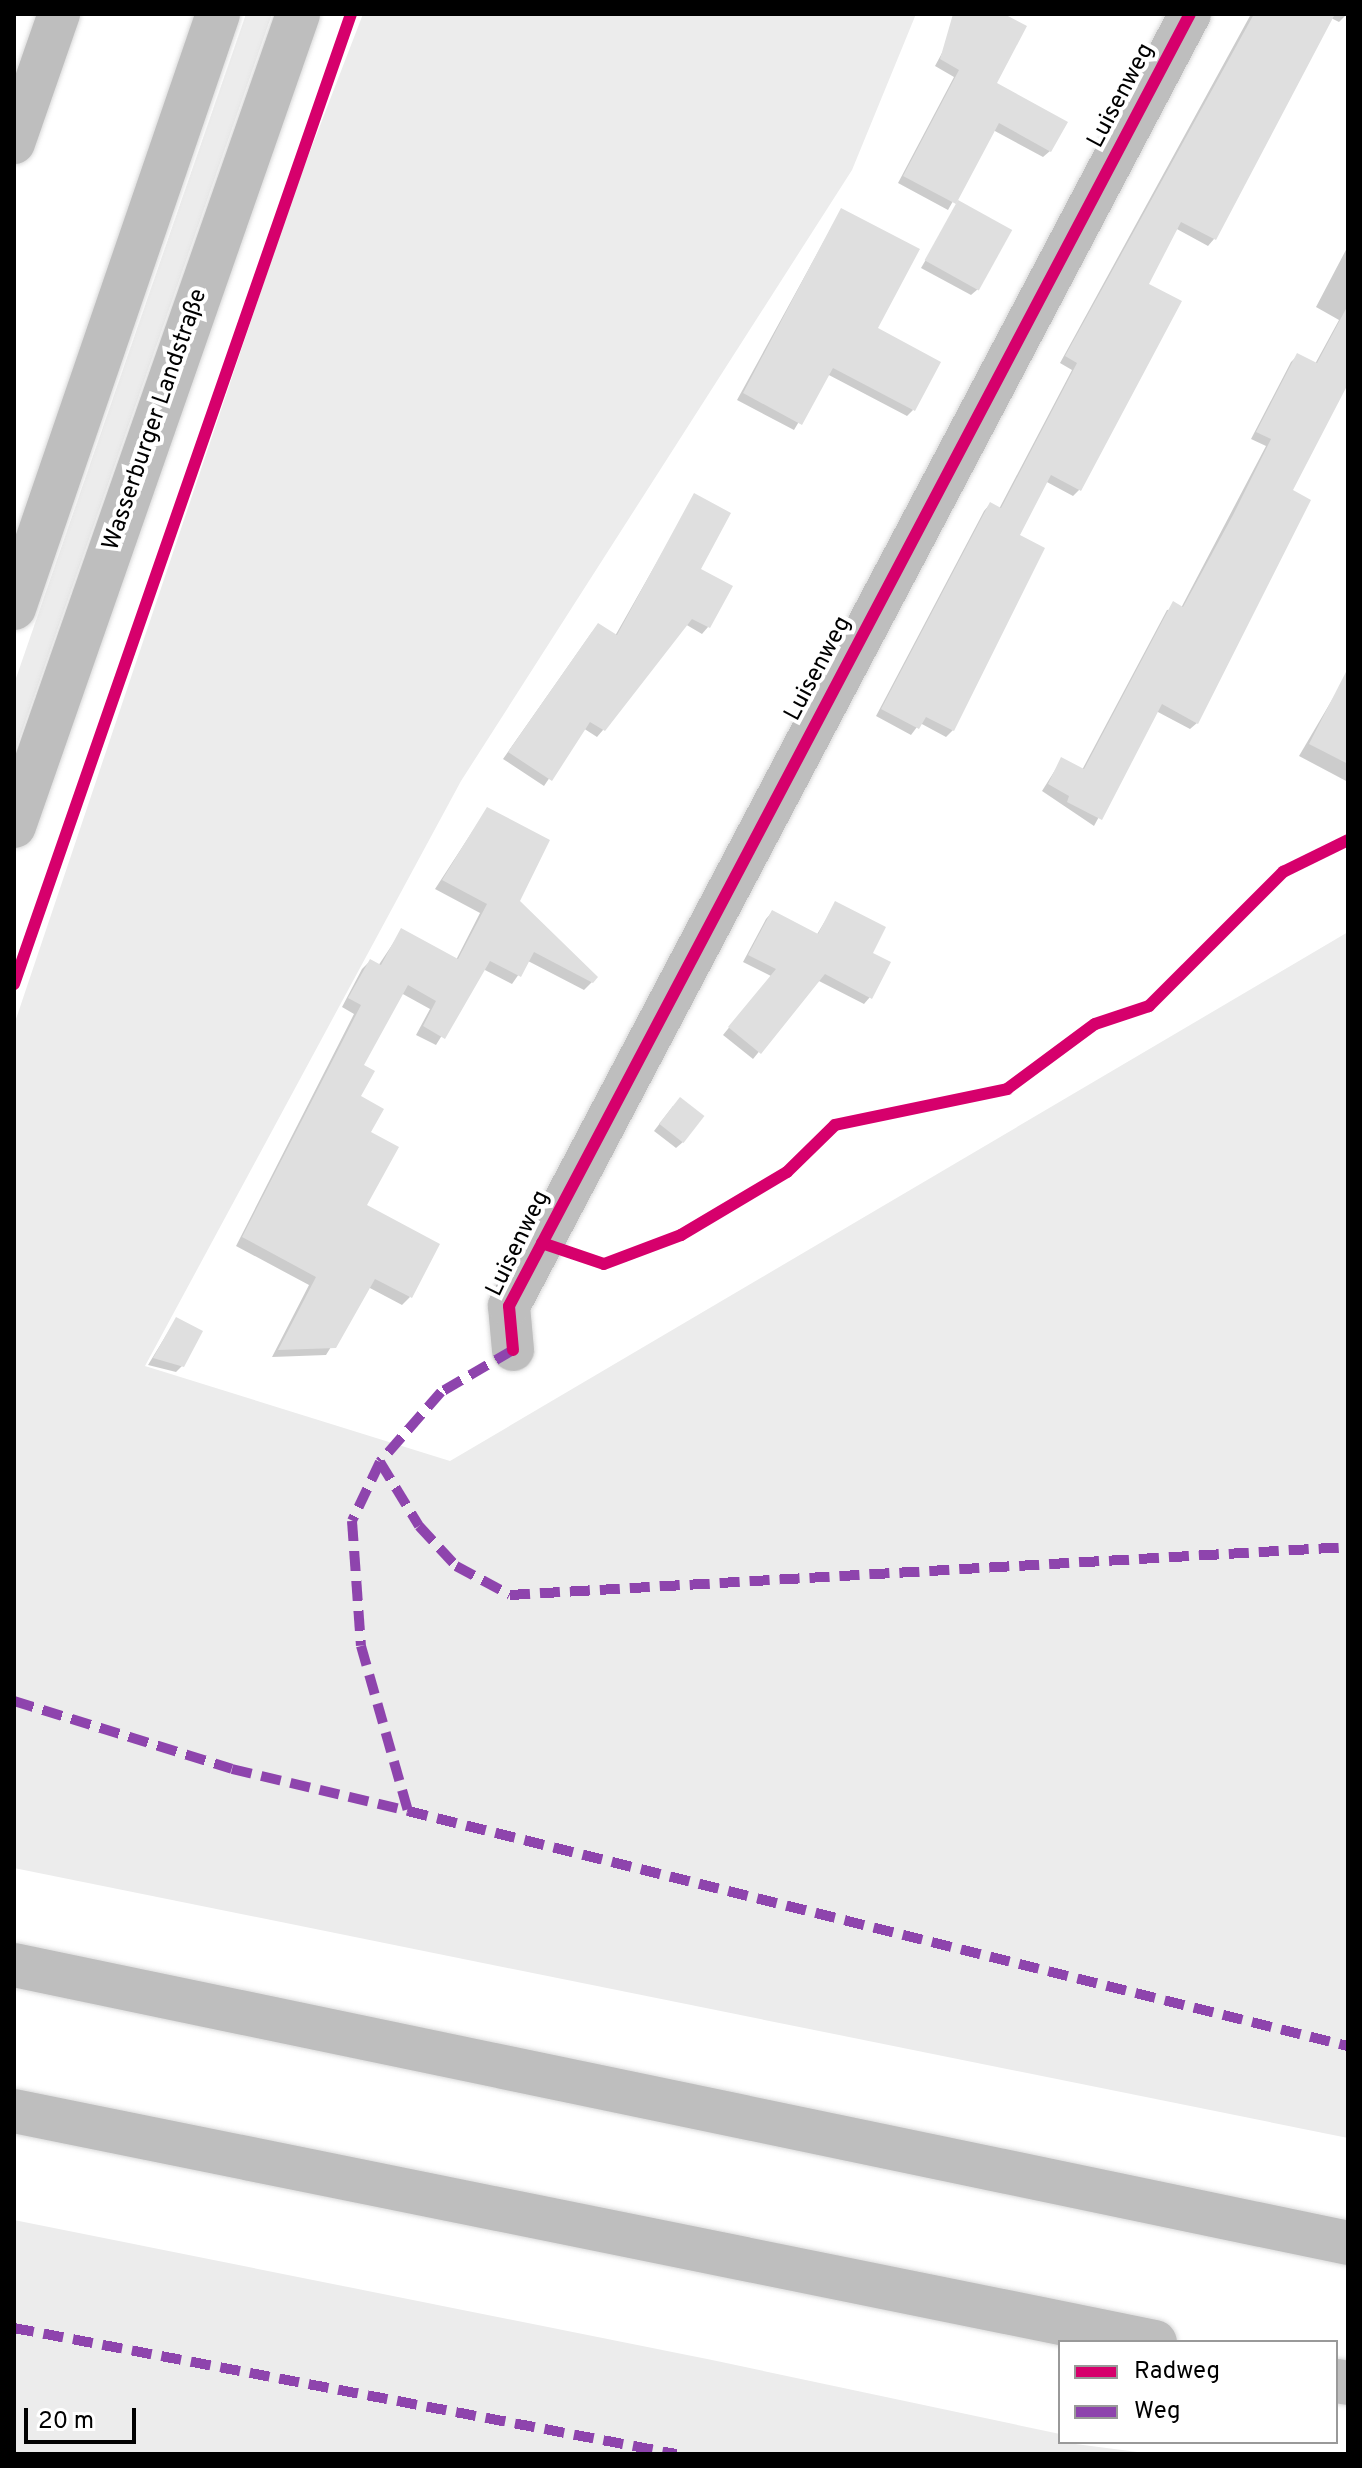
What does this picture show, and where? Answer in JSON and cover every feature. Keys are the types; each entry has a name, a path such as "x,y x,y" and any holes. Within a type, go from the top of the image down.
{"main road":[{"path":"14,608 218,14"},
{"name":"Wasserburger Landstraße","path":"14,826 298,14"},
{"path":"14,1965 1348,2243"},
{"path":"14,2111 610,2226 1146,2340"}],"street":[{"name":"Luisenweg","path":"513,1350 509,1306 1190,14"},
{"path":"14,143 40,35"}],"shaded area":[{"path":"246,14 272,14 14,754 14,684"},
{"path":"363,14 916,14 852,170 461,781 145,1366 450,1461 1348,932 1348,2138 14,1868 14,1025 294,193"},
{"path":"14,2220 712,2360 1058,2434 1058,2444 1153,2454 14,2454"}],"building":[{"path":"953,14 1004,14 1027,26 997,83 1068,122 1051,152 999,123 956,204 903,176 959,70 940,59"},
{"path":"1254,14 1335,14 1216,240 1181,222 1149,284 1182,301 1081,491 1051,475 1020,535 1045,548 954,731 926,717 919,729 881,709 990,502 1001,508 1077,363 1065,356"},
{"path":"958,200 1012,230 979,290 925,260"},
{"path":"841,208 920,249 878,328 941,362 915,411 833,368 802,425 743,393"},
{"path":"1348,305 1348,384 1293,490 1311,500 1198,724 1162,704 1102,820 1067,802 1069,796 1048,784 1061,757 1084,769 1173,601 1183,607 1233,515 1271,439 1256,432 1297,353 1317,363"},
{"path":"694,493 731,513 701,569 733,586 710,628 692,619 605,731 590,722 552,781 508,752 598,623 617,635"},
{"path":"1348,668 1348,764 1309,744"},
{"path":"487,807 550,840 520,901 598,977 593,983 534,952 521,977 490,961 445,1039 423,1026 436,1001 408,985 364,1065 375,1071 361,1096 384,1109 371,1132 399,1147 367,1205 440,1244 412,1298 375,1279 336,1348 278,1350 316,1277 242,1237 361,1005 348,998 370,959 381,965 401,928 458,959 487,904 442,880"},
{"path":"835,901 886,927 873,953 891,962 872,999 825,974 761,1054 728,1027 776,969 748,955 772,910 818,934"},
{"path":"680,1097 704,1116 683,1143 659,1124"},
{"path":"176,1317 203,1331 184,1367 153,1358"}],"marked path":[{"path":"513,1350 441,1392 380,1462 419,1526 456,1566 510,1595 1348,1547"},
{"path":"380,1462 352,1521 361,1646 408,1811 1348,2046"},
{"path":"14,1701 232,1769 408,1811"},
{"path":"14,2328 676,2454"}],"cycle path":[{"path":"14,984 351,14"},
{"path":"513,1350 509,1306 1190,14"},
{"path":"542,1243 604,1264 681,1235 787,1172 835,1125 1007,1089 1095,1024 1149,1006 1283,872 1348,840"}]}
